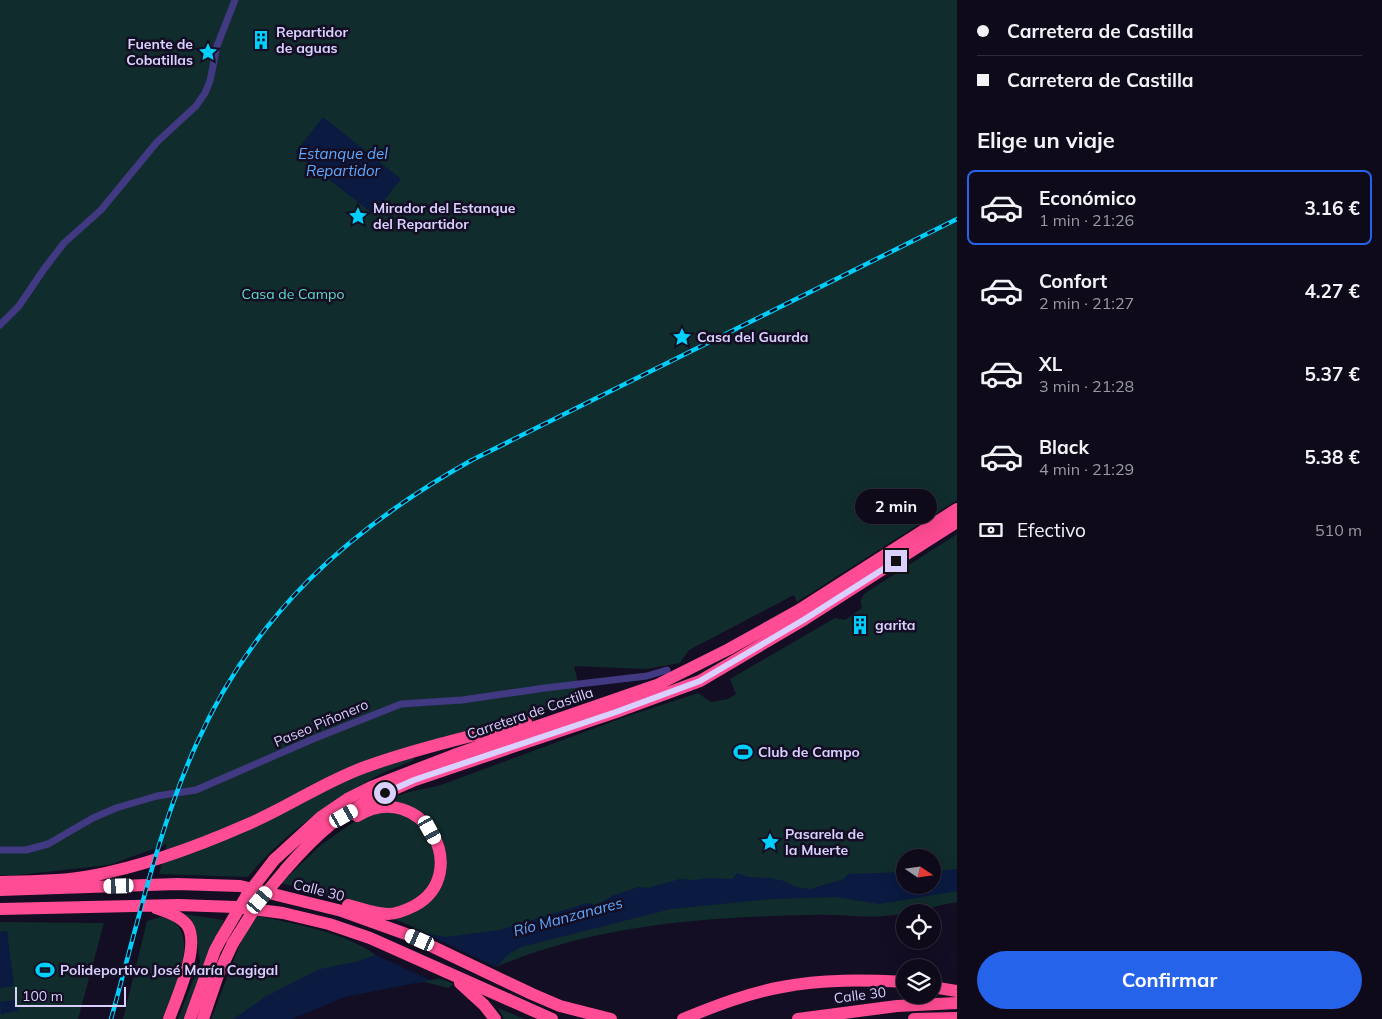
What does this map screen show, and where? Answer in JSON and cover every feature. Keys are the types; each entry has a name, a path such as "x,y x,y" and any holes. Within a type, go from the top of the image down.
{"highway":[{"name":"Carretera de Castilla","path":"203,1019 227,941 247,895 274,860 321,817 349,798 371,787 454,754 613,701 657,684 738,644 799,610 957,509"},
{"name":"Carretera de Castilla","path":"190,1019 215,950 227,941 289,865 329,826 385,793 414,780 616,712 700,681 805,619 957,522"},
{"path":"0,882 89,876 180,852 246,826 364,767 447,742 613,701"},
{"path":"240,886 296,892 388,914 409,909 428,895 439,875 440,854 435,839 424,821 409,812 394,807 380,808 360,814 332,831 289,865"},
{"name":"Calle 30","path":"0,890 178,884 240,886 342,911 406,934 560,1006 611,1019"},
{"path":"0,909 152,906 236,907 283,913 329,924 370,938 552,1019"},
{"path":"152,906 180,919 186,924 192,937 189,961 169,1019"},
{"path":"452,976 484,1005 495,1019"},
{"path":"683,1019 716,1006 782,987 815,982 864,980 896,982"},
{"path":"941,988 957,991"},
{"name":"Calle 30","path":"798,1019 897,1006 957,1003"},
{"path":"914,1019 957,1018"}],"street":[{"path":"0,325 19,306 64,243 101,210 157,142 196,106 205,93 210,81 217,46 236,0"},
{"name":"Paseo Piñonero","path":"0,850 26,850 42,846 93,818 116,808 157,796 196,790 313,739 401,704 462,700 647,676 667,670"}],"green space":[{"name":"Casa de Campo","path":"0,0 957,0 957,500 797,602 794,595 689,650 680,663 646,669 574,666 582,700 411,748 414,760 373,778 322,810 275,848 248,877 159,874 167,844 109,865 17,875 0,875"},
{"name":"Club de Campo","path":"957,534 957,902 941,905 896,904 896,914 883,916 771,916 690,921 650,926 572,941 496,967 402,922 281,883 321,845 386,799 438,786 622,718 698,693 711,702 728,699 736,694 730,679 835,618 845,620 862,608 861,603 864,595"},
{"path":"184,914 224,920 185,1019 178,1019 200,962 196,934"},
{"path":"257,916 319,930 349,940 376,955 454,984 448,988 424,982 390,986 341,996 288,1019 211,1019 242,939"},
{"path":"161,917 174,922 182,932 184,945 183,961 174,993 164,1019 123,1019 147,921"},
{"name":"Polideportivo José María Cagigal","path":"0,922 104,923 78,1019 0,1019"},
{"path":"498,1008 522,1018 524,1019 504,1019"}],"water":[{"name":"Estanque del Repartidor","path":"323,117 401,179 373,214 295,153"},
{"path":"957,869 957,891 941,894 941,871"},
{"name":"Río Manzanares","path":"896,872 896,894 939,894 879,904 836,897 771,899 671,909 521,947 509,954 496,967 345,997 292,1019 233,1019 267,996 320,969 360,961 426,934 446,937 500,930 587,903 596,905 612,896 638,887 648,888 680,879 733,879 737,873 747,877 771,878 784,881 796,887 810,889 844,879 848,874"},
{"path":"7,931 14,986 0,988 0,932"},
{"path":"16,1000 18,1011 1,1015 0,1002"}],"pier":[{"path":"426,934 496,967 430,980 376,955"}],"railway":[{"path":"111,1019 159,846 182,778 196,745 219,698 246,655 276,615 310,579 346,546 385,515 472,460 957,219"}],"place":[{"name":"Repartidor de aguas","path":"261,40"},
{"name":"Fuente de Cobatillas","path":"208,52"},
{"name":"Mirador del Estanque del Repartidor","path":"358,216"},
{"name":"Casa del Guarda","path":"682,337"},
{"name":"garita","path":"860,625"},
{"name":"Club de Campo","path":"743,752"},
{"name":"Pasarela de la Muerte","path":"770,842"},
{"name":"Polideportivo José María Cagigal","path":"45,970"}],"route":[{"path":"385,793 414,780 616,712 700,681 805,619 896,561"}]}
